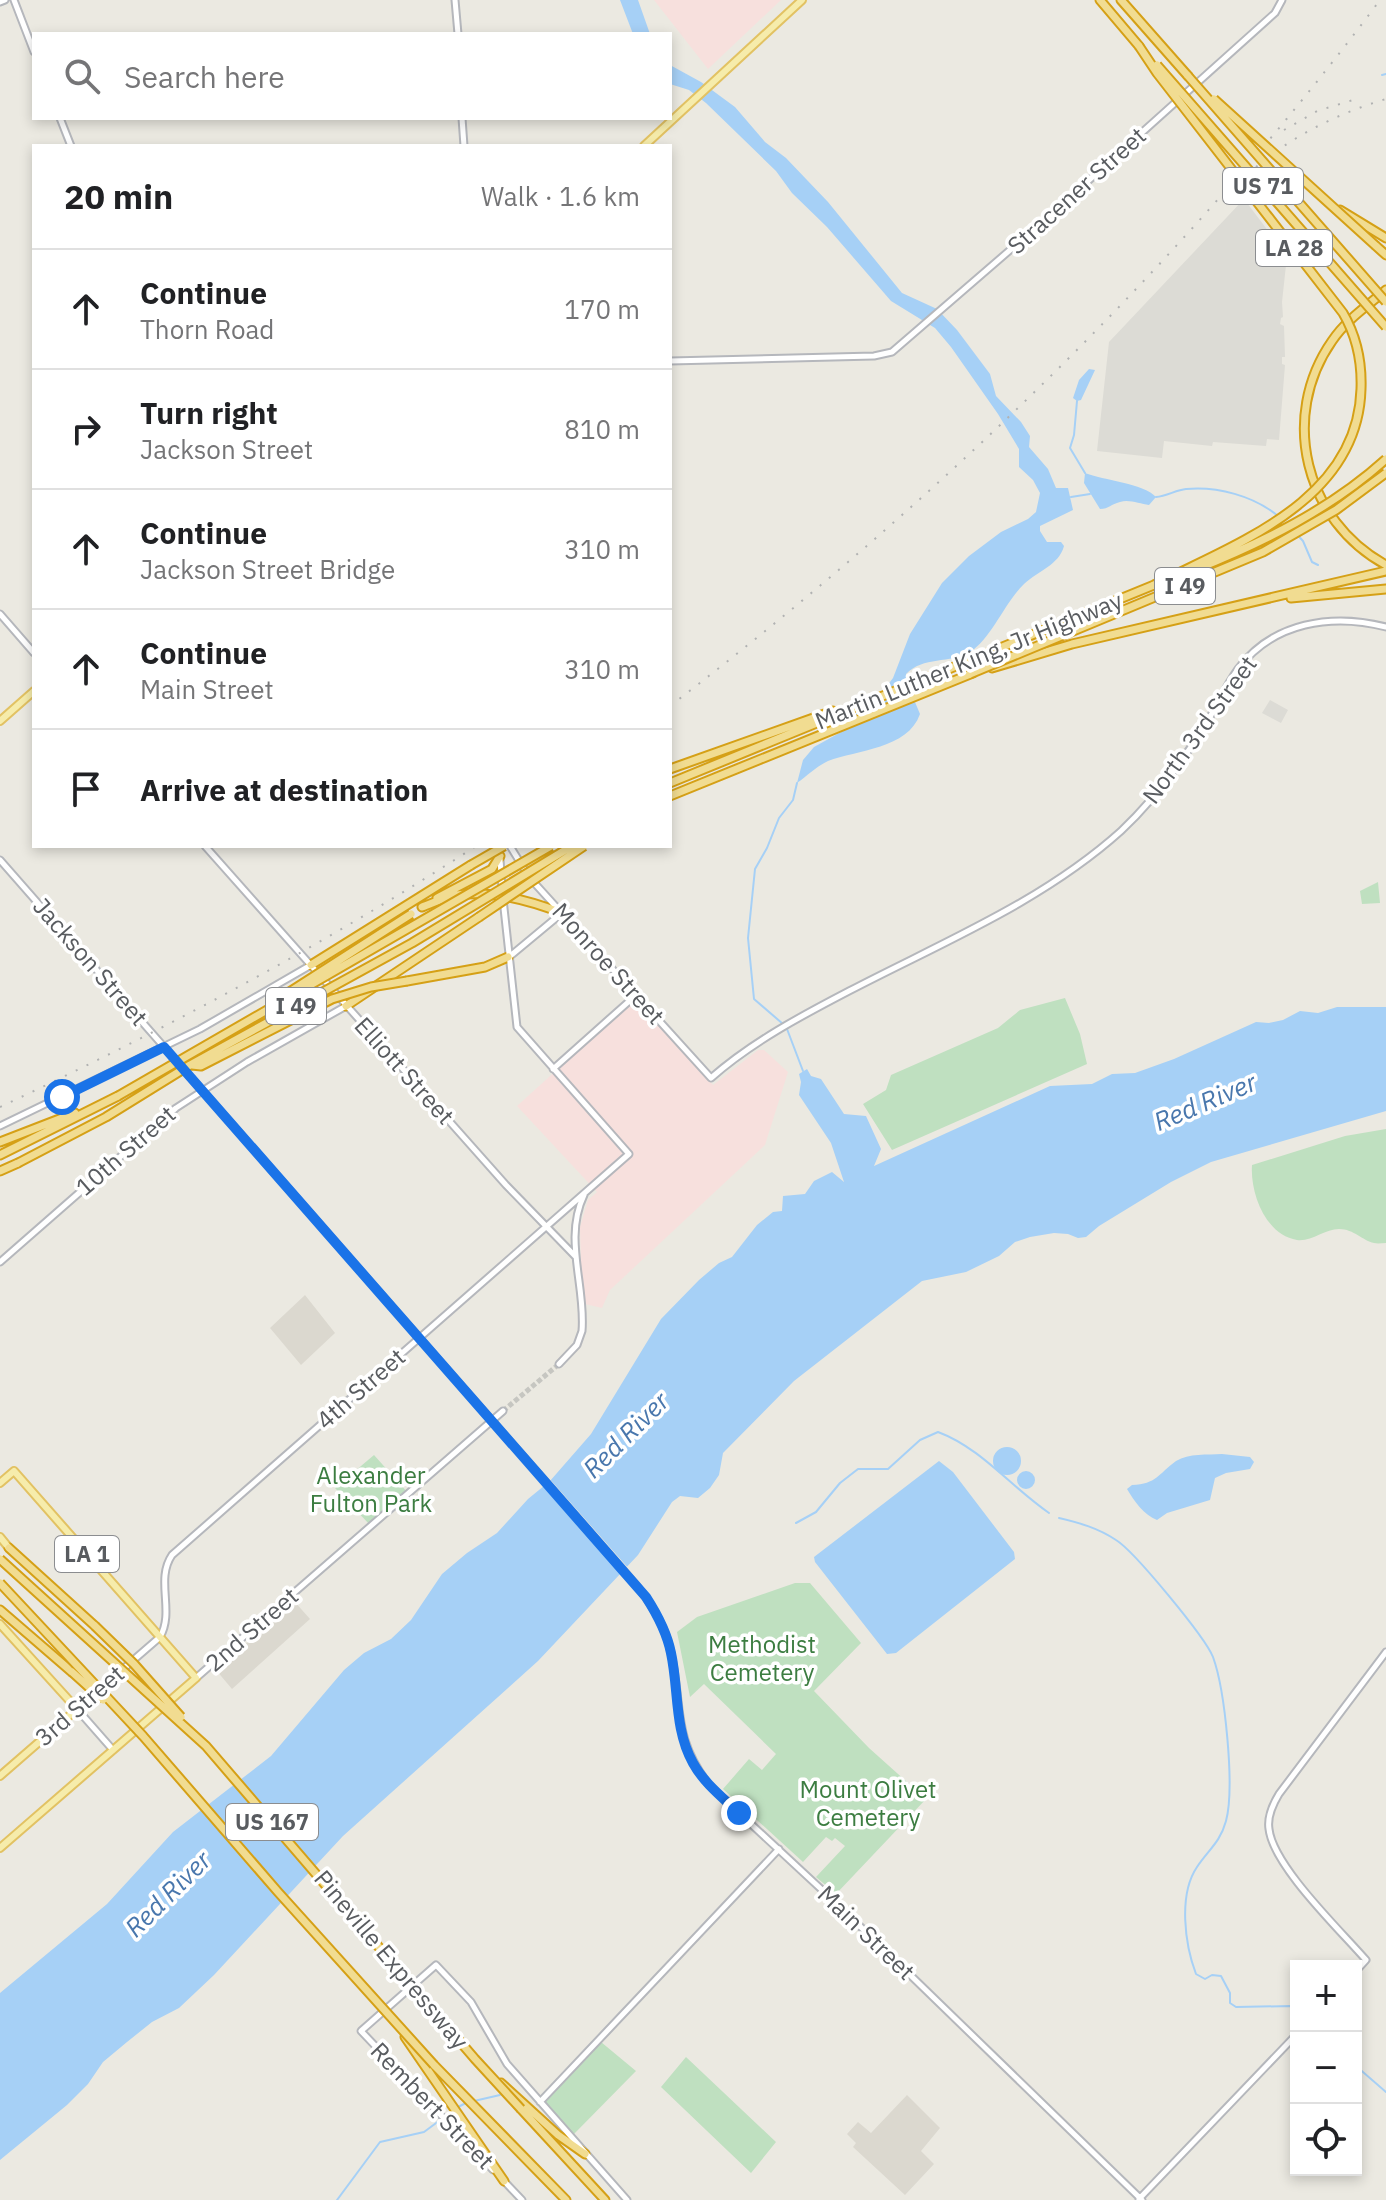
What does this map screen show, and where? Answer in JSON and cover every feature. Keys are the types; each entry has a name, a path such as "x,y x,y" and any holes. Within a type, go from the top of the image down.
{"highway":[{"name":"US 71","path":"1100,0 1386,327"},
{"name":"US 71","path":"1121,0 1386,302"},
{"name":"LA 28","path":"1139,46 1174,96 1330,293 1350,325 1361,368 1361,397 1356,425 1343,455 1320,487 1273,524 1154,585"},
{"name":"LA 28","path":"1188,76 1386,255"},
{"path":"1334,206 1386,238"},
{"path":"1386,290 1348,322 1331,342 1312,384 1304,432 1308,467 1328,511 1353,540 1386,568"},
{"name":"Martin Luther King, Jr Highway","path":"672,782 1217,561 1277,533 1341,493 1386,459"},
{"name":"Martin Luther King, Jr Highway","path":"672,795 1263,552 1336,510 1386,473"},
{"path":"970,674 1072,644 1386,568"},
{"path":"1257,601 1386,589"},
{"path":"672,768 881,696"},
{"path":"311,965 498,848"},
{"name":"I 49","path":"0,1155 118,1096 548,848"},
{"name":"I 49","path":"0,1170 106,1117 190,1065 412,943 569,848"},
{"path":"346,1006 581,848"},
{"path":"252,1018 422,907 492,869 500,856"},
{"path":"422,907 453,896 503,898 562,913"},
{"path":"190,1065 201,1066 332,999 371,987 485,967 508,957"},
{"path":"0,1142 118,1096"},
{"path":"9,1548 134,1664 206,1746"},
{"name":"Pineville Expressway","path":"0,1559 206,1746 475,2059 523,2107 605,2200"},
{"name":"Pineville Expressway","path":"0,1583 143,1736 388,2013 432,2068 566,2200"},
{"path":"0,1610 143,1736"},
{"path":"432,2068 504,2181"},
{"path":"523,2107 585,2154"}],"main road":[{"path":"14,0 32,47"},
{"path":"455,0 458,32"},
{"path":"672,120 802,0"},
{"name":"Stracener Street","path":"672,361 856,356 892,352 1254,33 1275,13 1282,0"},
{"path":"61,120 70,144"},
{"path":"462,120 464,144"},
{"path":"646,144 672,120"},
{"path":"0,614 32,651"},
{"name":"North 3rd Street","path":"711,1078 729,1062 804,1015 1033,896 1073,870 1121,831 1166,783 1238,670 1266,642 1290,630 1320,621 1354,620 1386,627"},
{"path":"0,721 32,693"},
{"name":"Elliott Street","path":"207,848 545,1228 575,1256"},
{"path":"501,848 508,957 517,1027 553,1069 635,996"},
{"name":"Monroe Street","path":"511,848 529,877 711,1078"},
{"name":"Jackson Street","path":"0,860 493,1419 637,1586 662,1626"},
{"path":"508,957 562,913"},
{"path":"0,1126 221,1018 311,965"},
{"name":"10th Street","path":"0,1262 159,1121 202,1089 346,1006"},
{"name":"4th Street","path":"160,1637 166,1621 164,1569 172,1555 629,1154 553,1069"},
{"path":"559,1364 577,1345 582,1331 575,1256 578,1212 587,1191"},
{"name":"2nd Street","path":"0,1848 503,1411"},
{"name":"LA 1","path":"0,1483 14,1471 196,1678"},
{"path":"0,1537 9,1548"},
{"path":"0,1624 113,1750"},
{"name":"Main Street","path":"662,1626 671,1652 683,1740 693,1763 709,1785 1140,2199"},
{"name":"3rd Street","path":"0,1776 160,1637"},
{"path":"1362,1964 1366,1960 1276,1852 1268,1828 1273,1804 1279,1794 1386,1652"},
{"path":"627,2200 540,2102 779,1849"},
{"name":"Rembert Street","path":"522,2200 361,2031 436,1965 471,2002 500,2054 540,2102"},
{"path":"1140,2199 1290,2041"}],"shaded area":[{"path":"654,0 781,0 708,69"},
{"path":"1244,199 1287,256 1280,324 1284,326 1285,357 1282,357 1282,364 1285,365 1279,440 1267,439 1266,446 1213,442 1212,446 1164,441 1162,458 1097,451 1109,342"},
{"path":"1270,700 1288,710 1281,723 1262,713"},
{"path":"635,999 713,1085 758,1050 764,1050 788,1072 765,1145 610,1290 602,1308 585,1304 581,1267 580,1227 588,1200 597,1192 517,1106"},
{"path":"305,1295 335,1333 301,1365 270,1328"},
{"path":"294,1601 310,1619 232,1689 216,1670"},
{"path":"907,2095 940,2128 921,2151 934,2164 905,2195 853,2147 856,2143 847,2134 858,2122 871,2133"}],"green space":[{"path":"1378,882 1380,903 1362,904 1360,891"},
{"path":"1065,998 1080,1034 1087,1064 892,1150 863,1104 886,1090 891,1075 998,1028 1020,1010"},
{"path":"1386,1129 1386,1243 1370,1242 1339,1229 1297,1240 1276,1230 1268,1221 1257,1199 1252,1165 1345,1136"},
{"name":"Alexander Fulton Park","path":"374,1455 408,1493 370,1525 335,1488"},
{"name":"Methodist Cemetery","path":"795,1583 810,1583 861,1643 814,1691 869,1748 926,1799 836,1894 816,1877 845,1846 835,1838 832,1841 826,1837 803,1862 723,1789 749,1759 762,1770 776,1754 704,1684 690,1697 677,1632 697,1617"},
{"path":"601,2042 636,2071 573,2135 544,2101"},
{"path":"686,2057 776,2142 751,2173 661,2087"}],"water":[{"path":"620,0 638,0 649,32 632,32"},
{"path":"672,66 701,82 735,107 765,142 786,158 828,202 902,293 937,309 957,330 990,374 996,396 1030,436 1029,447 1048,469 1056,488 1068,488 1073,510 1040,526 1047,542 1061,542 1064,546 1061,553 1017,592 978,646 962,656 928,662 906,674 920,714 905,735 880,746 828,761 797,783 803,760 814,747 843,731 858,711 883,691 893,678 910,634 942,583 969,556 1001,532 1036,512 1040,493 1033,480 1019,467 1019,449 998,414 935,328 891,301 827,227 792,193 776,171 689,90 672,85"},
{"path":"1089,369 1095,370 1081,400 1077,401 1073,398 1079,380"},
{"path":"1085,473 1133,486 1156,497 1149,505 1123,501 1100,509 1084,483"},
{"name":"Red River","path":"1337,1007 1386,1007 1386,1111 1211,1162 1171,1182 1086,1237 1054,1233 1030,1237 1015,1242 999,1256 966,1272 922,1281 794,1381 723,1453 719,1475 710,1488 698,1498 680,1496 672,1502 638,1555 538,1661 343,1836 214,1975 179,2008 152,2022 103,2062 88,2084 67,2105 0,2160 0,1993 107,1904 173,1832 271,1756 344,1670 364,1653 391,1639 411,1620 442,1574 497,1533 528,1499 550,1481 591,1434 661,1319 699,1280 719,1263 732,1257 757,1225 773,1212 782,1211 783,1196 805,1194 814,1181 832,1172 844,1182 831,1143 799,1095 799,1074 807,1069 811,1076 821,1079 844,1114 866,1116 881,1149 874,1166 1050,1086 1092,1084 1112,1074 1135,1073 1256,1022 1269,1023 1300,1011 1318,1013"},
{"path":"1007,1447 1017,1451 1021,1461 1017,1471 1007,1475 997,1471 993,1461 997,1451"},
{"path":"1222,1454 1250,1457 1254,1462 1250,1469 1215,1478 1210,1500 1167,1513 1157,1520 1136,1503 1127,1489 1152,1480 1181,1458"},
{"path":"939,1461 953,1472 1014,1552 1015,1559 896,1653 887,1654 814,1557"},
{"path":"1026,1471 1035,1480 1026,1489 1017,1480"}],"pier":[{"path":"548,1477 630,1570 623,1577 541,1483"}],"waterway":[{"path":"1382,75 1386,74"},
{"path":"1077,401 1070,448 1085,473"},
{"path":"1156,497 1186,489 1222,491 1247,498 1278,516"},
{"path":"1071,497 1090,494"},
{"path":"1291,528 1303,541 1312,562 1318,565"},
{"path":"783,1024 754,999 748,938 755,869 779,818 793,800 797,783"},
{"path":"787,1029 803,1071"},
{"path":"796,1523 816,1512 840,1483 858,1469 888,1469 920,1440 938,1432 982,1458 1049,1513"},
{"path":"1059,1518 1096,1529 1125,1547 1184,1614 1213,1657 1227,1739 1229,1806 1220,1835 1197,1867 1187,1891 1185,1920 1189,1949 1196,1974 1205,1979 1212,1975 1221,1976 1230,1993 1230,2003 1236,2007 1290,2006"},
{"path":"1362,2071 1386,2092"},
{"path":"474,2101 500,2095"},
{"path":"456,2108 468,2102"},
{"path":"337,2200 380,2142 424,2132 451,2112"}],"tunnel":[{"path":"503,1411 559,1364"}],"railway":[{"path":"672,704 865,548 1049,377 1137,288 1222,195 1303,99 1380,0"},
{"path":"1256,167 1318,126 1386,99"},
{"path":"1284,130 1317,111 1353,100"},
{"path":"0,1107 242,985 361,918 473,848"}],"route":[{"path":"62,1097 164,1047 646,1597 658,1616 671,1652 683,1740 693,1763 709,1785 739,1813"}],"park label":[{"name":"Mount Olivet Cemetery","path":"868,1804"}]}
